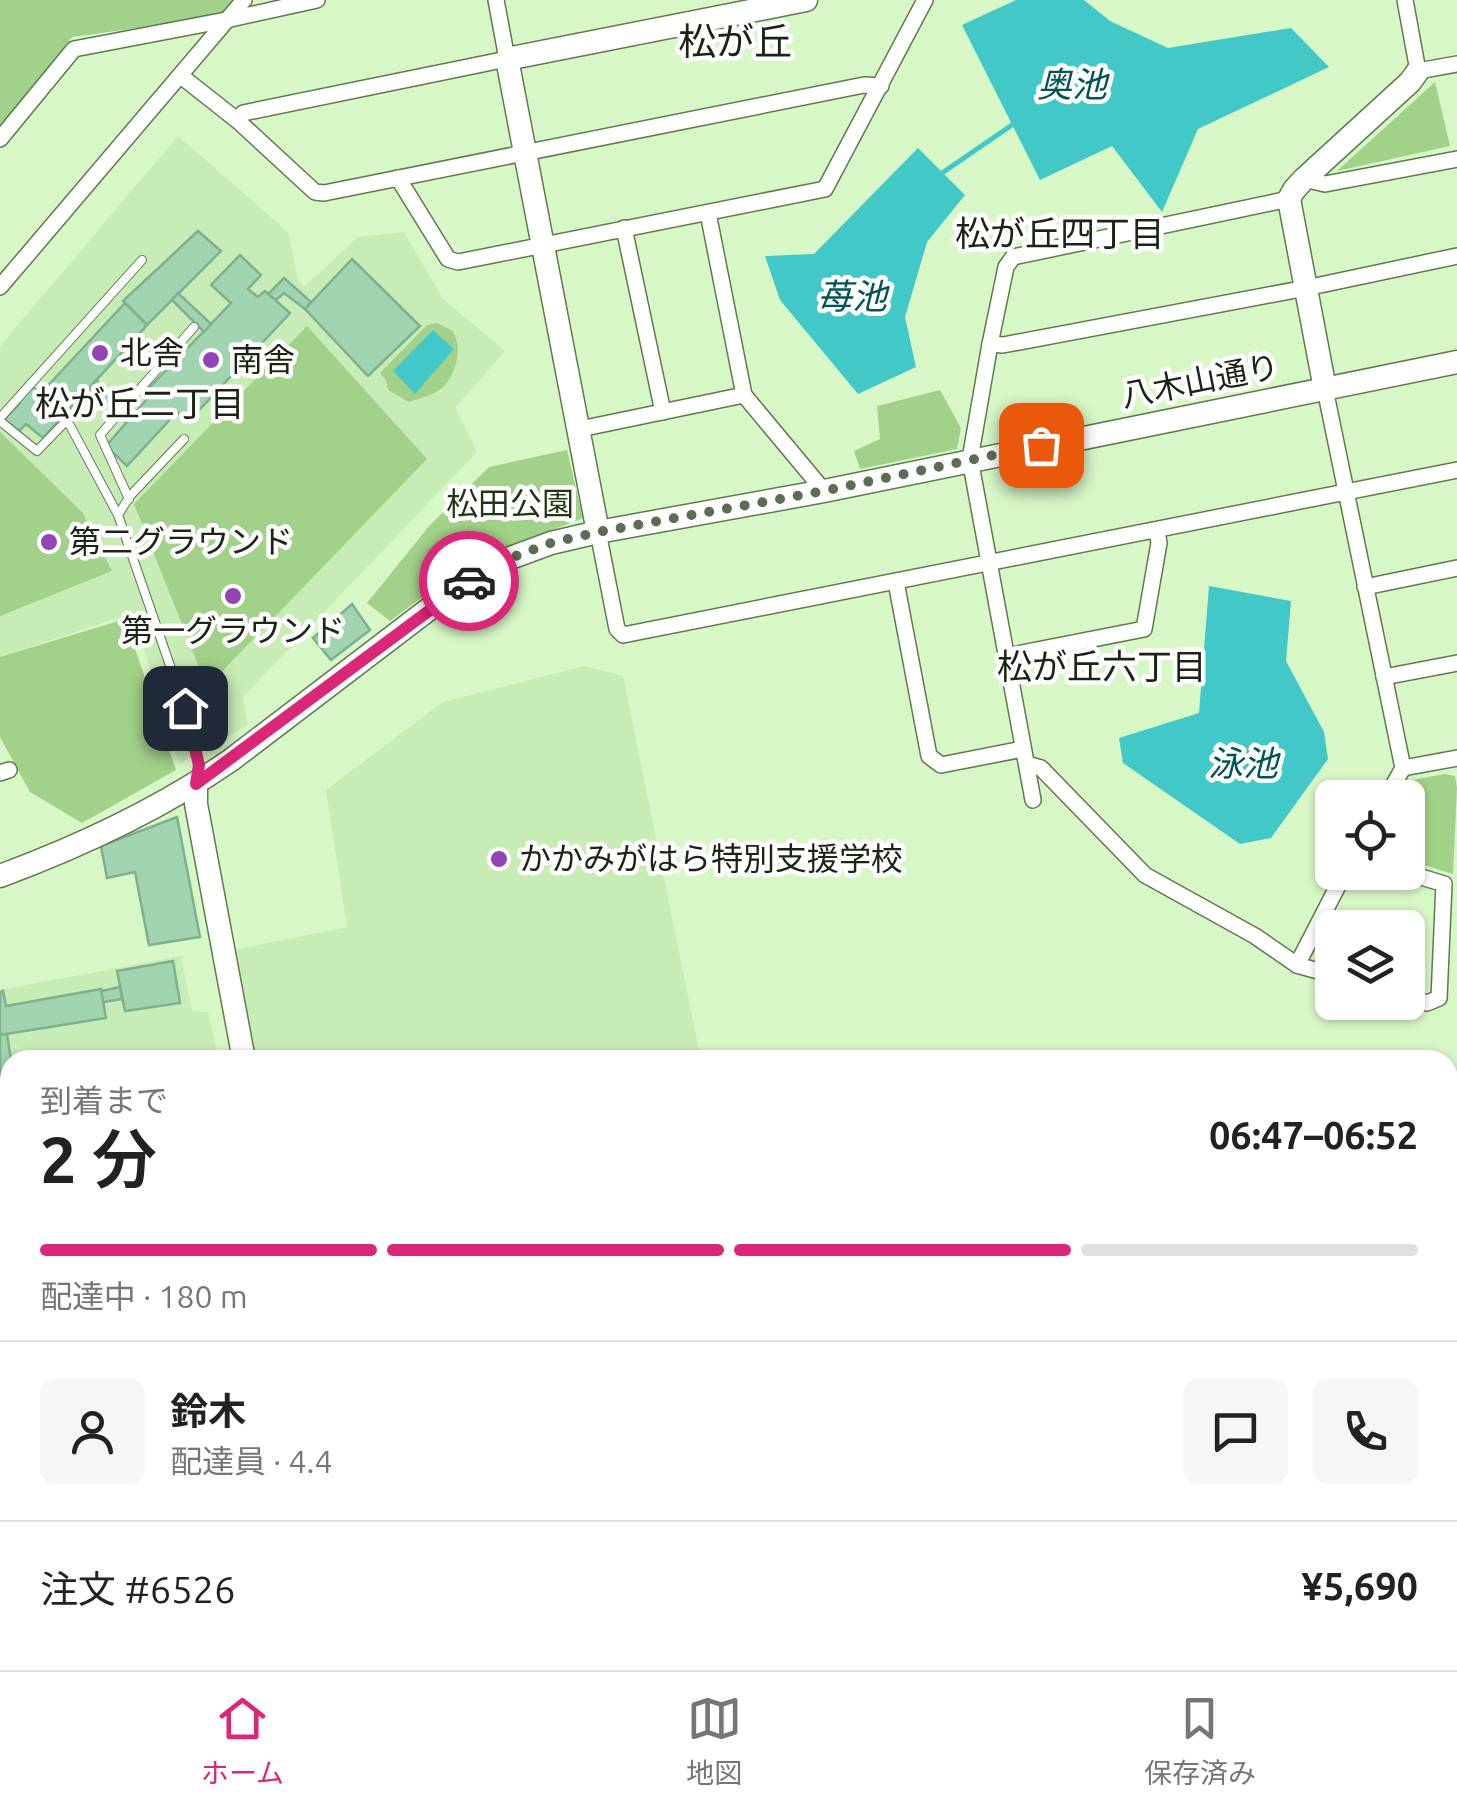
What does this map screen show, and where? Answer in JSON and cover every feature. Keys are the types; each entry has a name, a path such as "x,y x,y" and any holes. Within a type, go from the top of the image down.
{"street":[{"path":"0,287 244,0"},
{"path":"0,138 74,49 317,0"},
{"path":"496,0 617,629 624,635 1457,470"},
{"path":"238,121 243,114 806,0"},
{"path":"398,178 448,259 458,262 825,189 925,0"},
{"path":"1404,0 1418,72"},
{"path":"1396,780 1402,768 1289,199 1304,179 1418,72 1457,64"},
{"path":"180,76 238,121 315,192 324,193 864,85 880,86"},
{"path":"1304,179 1325,184 1457,159"},
{"path":"1033,800 970,460 1006,267 1013,257 1289,199"},
{"path":"708,213 744,395 824,491"},
{"path":"624,228 663,412"},
{"path":"990,344 1003,345 1306,288 1457,256"},
{"name":"八木山通り","path":"598,532 824,491 1457,362"},
{"path":"580,429 744,395"},
{"path":"1008,656 1144,629 1160,542 1157,531"},
{"path":"0,876 71,848 196,784 458,586 505,560 551,543 598,532"},
{"path":"1365,586 1457,568"},
{"path":"896,582 929,756 941,764 1025,756 1145,875 1297,964 1315,970"},
{"path":"1384,677 1457,663"},
{"path":"1402,768 1457,758"},
{"path":"196,784 196,804 242,1050"},
{"path":"1425,878 1444,884 1439,998 1425,1002"},
{"path":"1297,964 1336,890"}],"lane":[{"path":"142,260 0,420 37,452 68,420 118,516 185,708 199,765 196,784"},
{"path":"128,499 100,435 194,327"},
{"path":"118,516 128,499 184,439"}],"shaded area":[{"path":"178,136 288,232 298,279 304,287 358,237 404,232 443,299 505,351 455,408 477,452 243,697 248,725 179,764 133,613 0,657 0,346"},
{"name":"かかみがはら特別支援学校","path":"585,666 623,676 699,1050 250,1050 233,950 347,927 326,790 443,702"},
{"path":"181,956 192,1011 208,1012 217,1050 0,1050 0,990"}],"green space":[{"path":"0,0 239,0 225,16 72,37 0,129"},
{"path":"1435,82 1450,146 1337,171"},
{"path":"437,323 453,331 456,340 458,353 453,372 439,390 409,402 388,390 380,373 427,325"},
{"name":"第一グラウンド","path":"307,326 427,459 207,687 134,504"},
{"path":"940,390 961,428 957,449 860,469 854,451 880,439 877,406"},
{"name":"第二グラウンド","path":"0,432 83,513 112,571 0,616"},
{"name":"松田公園","path":"567,450 583,518 470,562 390,621 367,603 430,525 489,467"},
{"path":"125,619 176,770 82,823 30,792 0,737 0,657"},
{"path":"1444,774 1455,776 1453,874 1425,865 1425,780 1413,780"}],"water":[{"name":"奥池","path":"1016,0 1084,0 1110,21 1168,48 1291,28 1329,67 1198,129 1162,212 1112,146 1040,180 962,25"},
{"name":"苺池","path":"918,148 965,195 927,242 905,317 916,367 858,394 780,300 765,256 814,254"},
{"path":"433,330 454,349 415,394 393,371"},
{"name":"泳池","path":"1209,586 1291,601 1286,661 1324,732 1328,759 1271,838 1240,844 1123,763 1119,738 1199,713"}],"building":[{"path":"198,231 221,251 147,325 123,301"},
{"name":"南舎","path":"240,255 261,275 248,289 258,297 265,291 290,313 188,422 177,412 127,466 106,446 153,392 149,388 231,303 211,285"},
{"path":"352,259 420,326 368,376 305,309"},
{"path":"284,278 311,302 305,309 284,293 276,300 268,294"},
{"path":"178,293 211,324 204,332 172,300"},
{"name":"北舎","path":"125,303 147,325 43,438 26,424 19,431 4,420 31,385 40,394"},
{"path":"96,380 133,414 126,423 89,389"},
{"path":"352,604 370,630 331,660 313,638"},
{"path":"177,817 200,937 149,945 135,872 107,878 101,846"},
{"path":"173,961 180,1003 125,1011 117,971"},
{"path":"120,987 122,999 103,1002 101,991"},
{"path":"101,989 106,1018 0,1035 0,992 3,991 6,1006"},
{"path":"7,1034 9,1050 0,1050 0,1035"}],"waterway":[{"path":"942,173 1012,125"}],"way so far":[{"path":"469,581 505,560 551,543 1041,445"}],"place":[{"name":"北舎","path":"100,353"},
{"name":"南舎","path":"211,360"},
{"name":"第二グラウンド","path":"49,542"},
{"name":"第一グラウンド","path":"233,596"},
{"name":"かかみがはら特別支援学校","path":"499,859"}],"district":[{"name":"松が丘","path":"735,42"},
{"name":"松が丘四丁目","path":"1060,234"},
{"name":"松が丘二丁目","path":"140,404"},
{"name":"松が丘六丁目","path":"1102,667"}],"route":[{"path":"185,708 199,765 196,784 469,581"}]}
